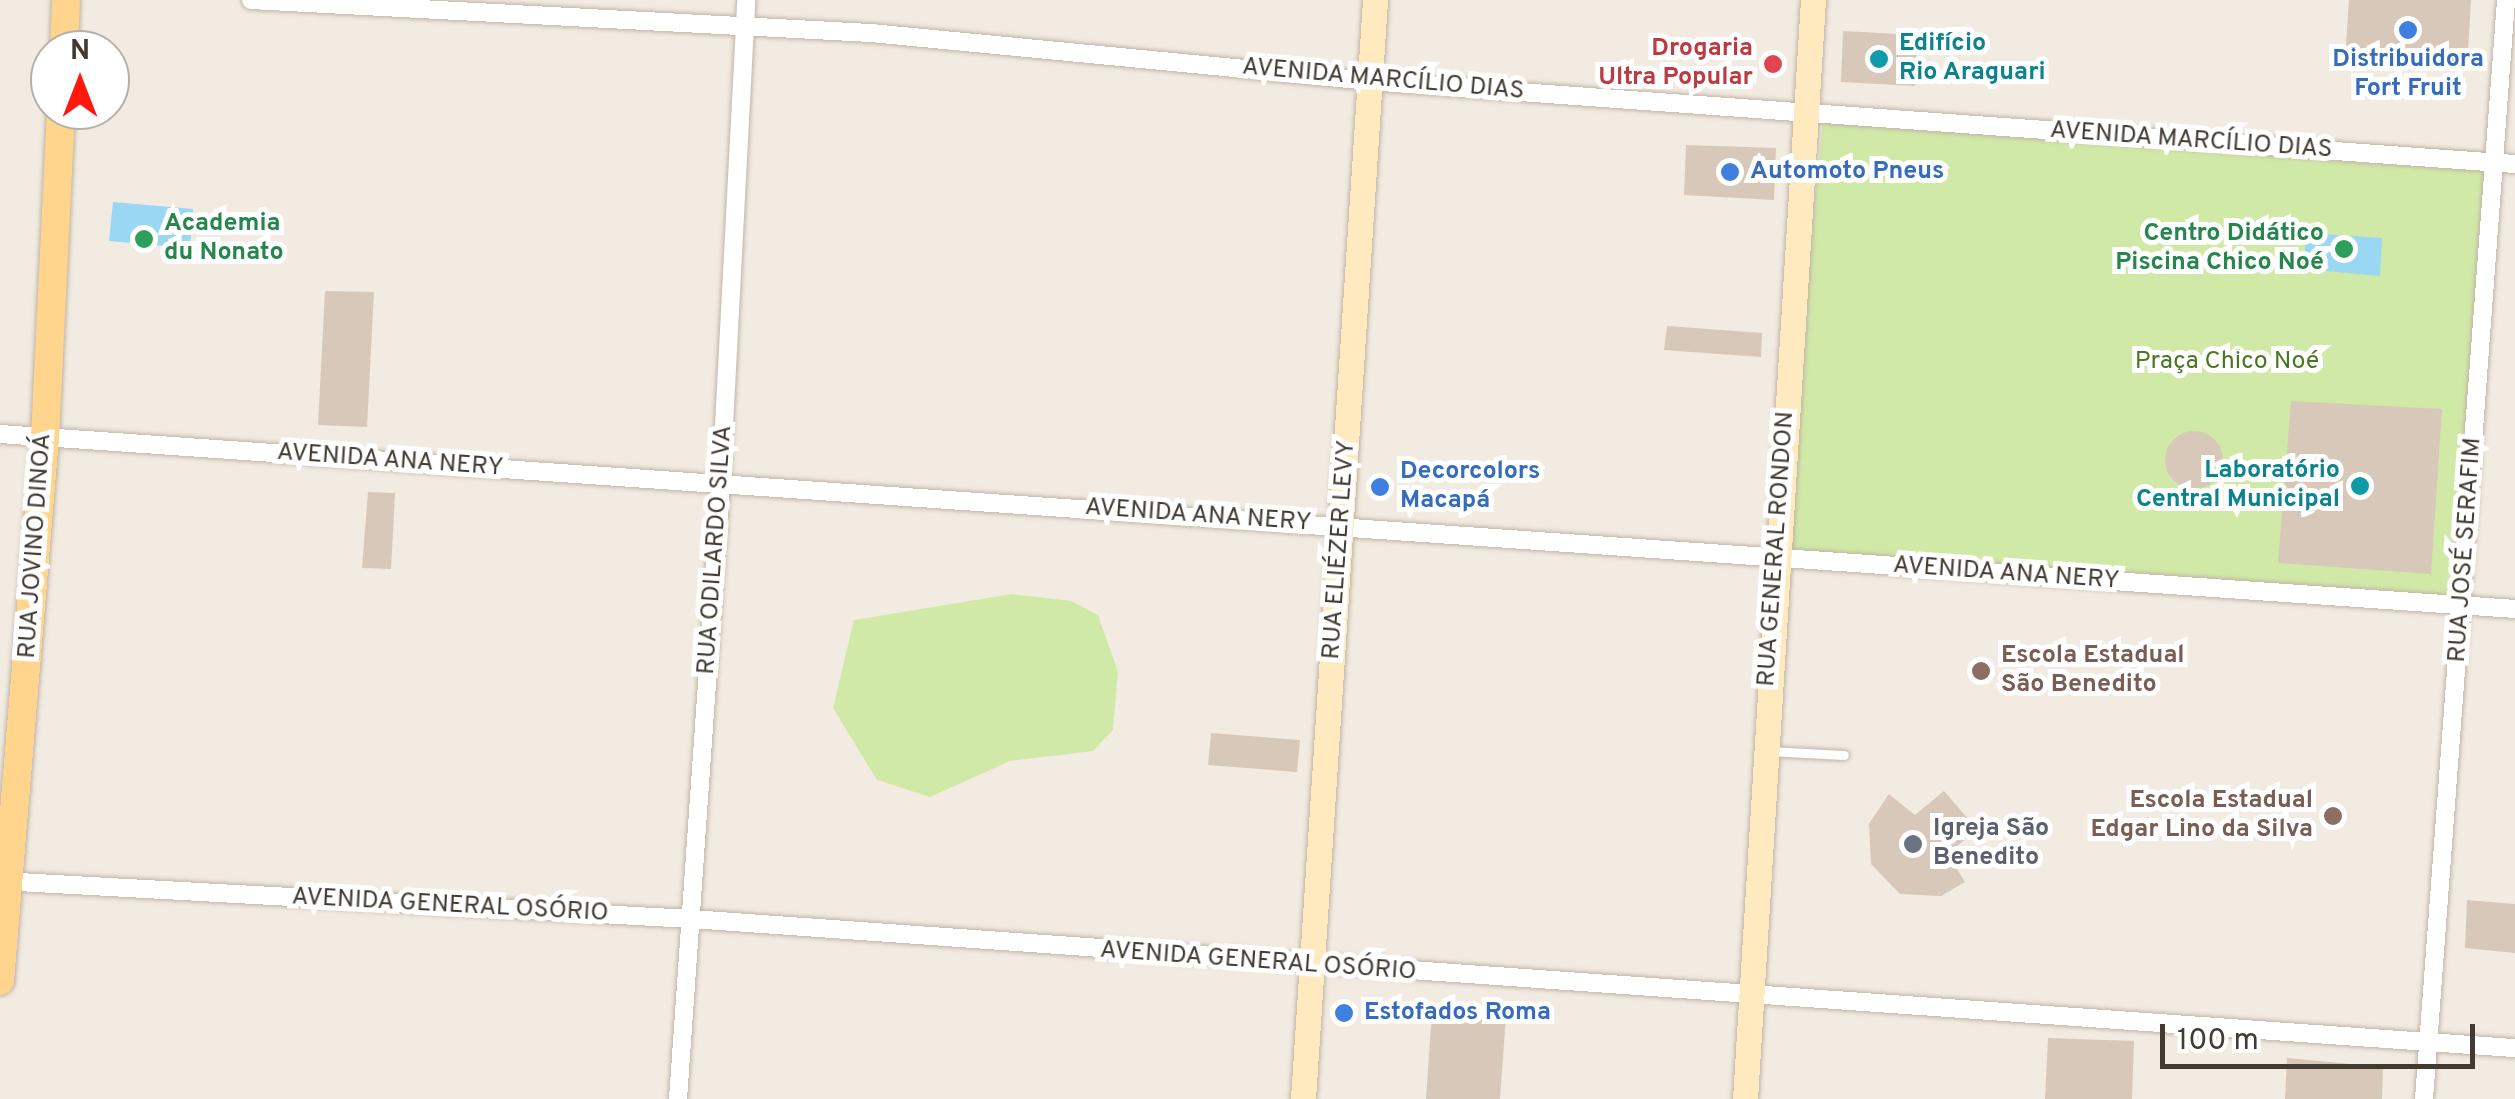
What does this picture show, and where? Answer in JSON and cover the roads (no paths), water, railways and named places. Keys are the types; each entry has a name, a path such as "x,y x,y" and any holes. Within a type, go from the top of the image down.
{"main road":[{"path":"65,30 66,0"},
{"name":"RUA ELIÉZER LEVY","path":"1303,1099 1375,0"},
{"name":"RUA GENERAL RONDON","path":"1745,1099 1813,0"},
{"name":"RUA JOVINO DINOÁ","path":"0,981 5,881 44,437 59,130"}],"street":[{"name":"AVENIDA MARCÍLIO DIAS","path":"251,0 1089,51 1368,81 2515,164"},
{"name":"RUA ODILARDO SILVA","path":"678,1099 722,483 746,0"},
{"name":"RUA JOSÉ SERAFIM","path":"2424,1099 2464,605 2490,162 2506,0"},
{"name":"AVENIDA ANA NERY","path":"0,434 2515,609"},
{"name":"AVENIDA GENERAL OSÓRIO","path":"5,881 691,919 1314,968 1750,991 2515,1048"}],"lane":[{"path":"1765,751 1844,754"}],"water":[{"path":"113,202 193,209 190,248 109,241"},
{"path":"2306,233 2382,238 2380,276 2304,269"}],"place":[{"name":"Distribuidora Fort Fruit","path":"2408,30"},
{"name":"Edifício Rio Araguari","path":"1879,59"},
{"name":"Drogaria Ultra Popular","path":"1773,64"},
{"name":"Automoto Pneus","path":"1730,172"},
{"name":"Academia du Nonato","path":"144,239"},
{"name":"Centro Didático Piscina Chico Noé","path":"2344,249"},
{"name":"Laboratório Central Municipal","path":"2360,486"},
{"name":"Decorcolors Macapá","path":"1380,487"},
{"name":"Escola Estadual São Benedito","path":"1981,671"},
{"name":"Escola Estadual Edgar Lino da Silva","path":"2333,816"},
{"name":"Igreja São Benedito","path":"1913,844"},
{"name":"Estofados Roma","path":"1344,1013"}],"park label":[{"name":"Praça Chico Noé","path":"2227,362"}]}
